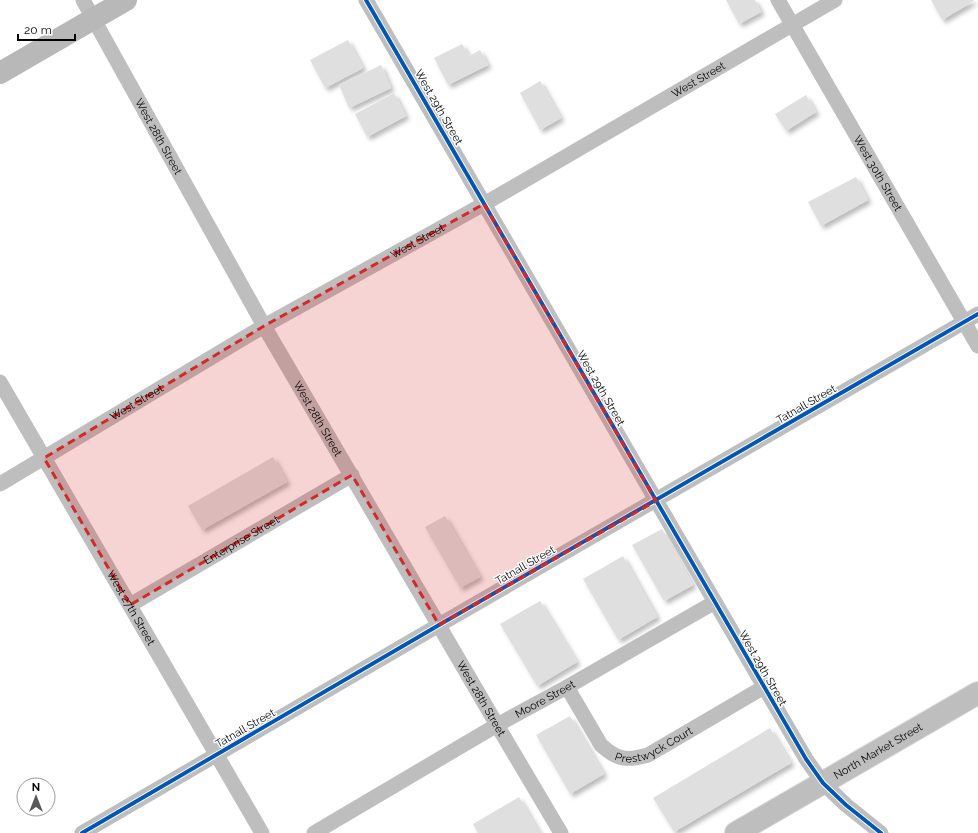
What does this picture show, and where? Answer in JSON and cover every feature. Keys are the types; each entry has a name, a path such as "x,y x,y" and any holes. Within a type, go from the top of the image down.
{"main road":[{"path":"0,73 126,0"},
{"name":"North Market Street","path":"736,833 978,693"}],"street":[{"name":"West 28th Street","path":"83,0 264,326 561,833"},
{"name":"West 29th Street","path":"366,0 806,759 823,783 846,805 881,833"},
{"name":"West 30th Street","path":"778,0 978,346"},
{"name":"West Street","path":"0,484 264,326 484,204 835,0"},
{"name":"Tatnall Street","path":"82,833 978,314"},
{"name":"West 27th Street","path":"0,382 262,833"},
{"name":"Enterprise Street","path":"130,605 352,475"},
{"name":"Moore Street","path":"314,833 497,725 567,687 715,602"},
{"name":"Prestwyck Court","path":"567,687 601,745 617,757 638,758 648,755 764,687"}],"highlighted area":[{"path":"484,204 656,501 439,625 352,475 130,605 44,458 264,326"}],"building":[{"path":"726,0 755,0 761,12 739,24"},
{"path":"931,0 973,0 974,1 942,20"},
{"path":"348,40 363,68 325,88 310,60"},
{"path":"462,44 469,56 480,50 488,65 448,85 434,58"},
{"path":"381,65 391,88 349,108 339,85"},
{"path":"540,81 561,118 540,130 520,93"},
{"path":"394,93 406,116 367,137 355,114"},
{"path":"806,95 816,112 786,131 775,114"},
{"path":"856,177 868,200 821,226 808,202"},
{"path":"273,457 287,482 202,530 188,506"},
{"path":"445,516 480,577 460,588 425,527"},
{"path":"662,529 693,585 664,601 632,545"},
{"path":"623,556 657,617 618,640 583,579"},
{"path":"540,601 577,662 537,686 500,624"},
{"path":"570,716 604,774 570,794 536,735"},
{"path":"770,728 791,763 674,832 653,798"},
{"path":"519,797 540,833 478,833 473,824"}],"cycle path":[{"path":"366,0 806,759 823,783 846,805 881,833"},
{"path":"82,833 978,314"}]}
